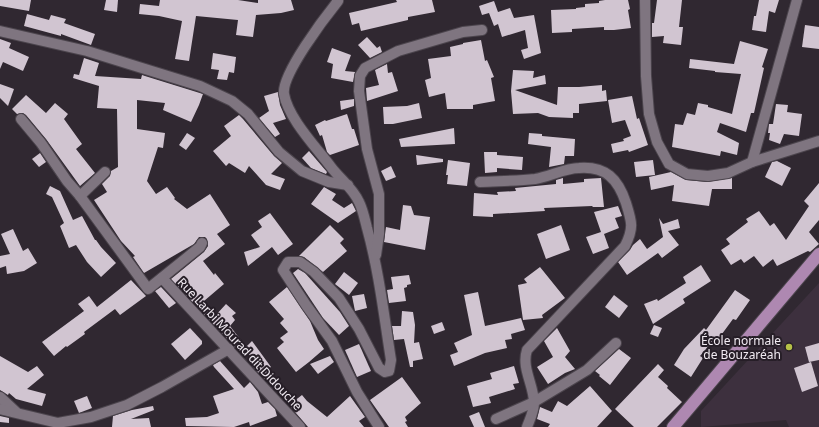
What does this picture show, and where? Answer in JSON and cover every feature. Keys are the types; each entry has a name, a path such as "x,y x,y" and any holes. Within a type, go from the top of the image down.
{"main road":[{"path":"674,427 819,254"}],"street":[{"path":"339,0 302,50 285,81 284,92 291,114 335,172 348,185 359,202 370,238 375,263 391,360 389,371 385,372 379,368 359,329 339,298 314,272 300,262 288,262 284,270 306,305 332,341 357,392 379,427"},
{"path":"645,0 646,76 649,114 656,142 669,164 687,174 708,176 728,172 752,162 819,140"},
{"path":"752,162 796,0"},
{"path":"375,263 379,234 379,194 367,149 359,91 360,76 365,68 398,51 464,32 482,30"},
{"path":"0,31 87,51 200,86 232,101 248,114 279,152 302,171 329,182 348,185"},
{"path":"22,118 148,289 200,247 202,243"},
{"path":"480,182 536,179 579,168 607,172 624,196 632,221 630,236 625,246 527,350 525,363 534,402 527,427"},
{"path":"80,196 105,172"},
{"name":"Rue Larbi Mourad dit Didouche","path":"162,278 229,348 300,427"},
{"path":"496,419 534,402 587,370 616,343"},
{"path":"0,409 58,423 91,417 127,405 162,387 229,348"},
{"path":"0,397 17,413"}],"shaded area":[{"name":"École normale de Bouzaréah","path":"819,283 819,427 789,427 786,420 701,427 701,411"}],"building":[{"path":"0,0 31,0 29,11 0,6"},
{"path":"106,0 118,0 117,12 104,10"},
{"path":"160,0 238,0 258,3 258,0 291,0 294,10 281,13 256,15 253,37 236,35 238,20 196,16 189,61 175,59 182,21 159,16 139,14 140,4 159,6"},
{"path":"396,0 432,0 435,12 408,17 408,20 361,31 359,23 352,25 349,13 397,2"},
{"path":"628,0 631,28 614,30 604,30 604,27 572,29 572,32 552,33 551,10 576,9 585,7 585,4 599,3 599,1"},
{"path":"657,0 682,0 679,27 683,27 681,45 663,43 664,36 652,37 652,23 654,23"},
{"path":"759,0 779,0 775,13 769,11 766,32 752,30 754,16 756,16"},
{"path":"494,1 498,12 510,8 514,18 534,15 541,53 524,59 521,50 528,48 525,30 502,37 498,24 494,26 489,13 482,15 479,6"},
{"path":"27,14 49,20 51,15 66,19 64,23 95,34 91,45 61,34 61,36 24,26"},
{"path":"805,25 819,27 819,49 802,47"},
{"path":"367,37 377,48 380,46 382,52 370,58 358,45"},
{"path":"0,39 11,43 9,48 29,57 23,71 3,62 0,69"},
{"path":"481,40 485,61 487,60 494,77 491,78 495,101 473,105 473,109 447,109 445,93 429,97 425,80 431,78 428,59 451,56 450,47"},
{"path":"740,41 768,49 762,67 764,68 754,113 751,113 746,132 720,123 717,132 739,143 737,155 721,151 720,156 672,147 675,124 683,125 687,113 695,115 698,103 732,114 741,74 689,68 690,59 734,64"},
{"path":"332,48 351,55 345,71 355,72 353,82 331,78 333,64 327,62"},
{"path":"213,53 236,57 234,73 229,72 227,80 217,79 219,70 211,69"},
{"path":"84,58 99,63 95,76 141,79 142,75 203,94 191,122 163,110 165,103 137,100 137,129 165,133 163,148 158,147 147,181 156,194 167,187 175,198 174,199 187,209 210,194 230,225 217,234 225,244 203,261 214,275 215,273 224,284 204,301 215,316 226,304 236,313 232,316 235,320 230,326 243,343 236,348 171,279 204,252 208,246 207,239 205,237 199,237 194,244 144,273 133,257 135,256 121,241 94,200 107,192 102,184 110,176 111,171 118,167 117,109 97,108 99,86 73,78 74,74 79,75"},
{"path":"387,64 388,73 392,72 398,91 367,101 366,88 379,85 375,70"},
{"path":"513,70 534,71 533,78 545,75 546,84 515,90 557,105 558,87 602,85 602,91 606,90 607,101 579,104 579,113 573,113 573,118 549,117 538,113 513,114 511,91"},
{"path":"0,84 14,89 8,106 0,98"},
{"path":"278,92 280,105 286,119 273,123 280,134 275,137 259,118 269,111 264,96"},
{"path":"26,95 46,113 55,103 68,114 64,119 82,144 76,149 95,173 80,186 46,139 26,115 23,113 17,114 12,109"},
{"path":"632,96 637,119 639,118 648,145 629,152 628,150 613,153 611,144 624,141 623,139 631,136 625,120 612,123 608,100"},
{"path":"354,99 354,106 341,110 340,101"},
{"path":"419,103 422,118 393,124 384,124 383,107 407,106"},
{"path":"776,104 788,105 787,112 802,114 799,136 784,134 780,144 769,140 770,133 768,133 769,124 773,124"},
{"path":"347,114 359,145 330,155 327,152 322,135 320,136 315,125 325,120 326,121"},
{"path":"239,115 274,156 282,163 271,174 285,179 280,190 266,185 249,166 245,173 229,163 226,166 213,151 231,136 224,126"},
{"path":"454,128 455,144 401,147 399,139"},
{"path":"187,133 195,138 186,150 179,145"},
{"path":"529,133 542,134 542,136 575,139 574,156 565,156 564,164 549,167 551,147 528,144"},
{"path":"309,151 327,172 326,174 311,168 302,158"},
{"path":"484,152 497,152 497,155 523,157 522,170 497,168 497,172 485,173"},
{"path":"40,153 46,162 39,167 32,159"},
{"path":"416,155 443,159 443,162 417,165"},
{"path":"448,160 470,163 467,186 447,184 448,175 446,175"},
{"path":"653,160 655,175 636,177 634,162"},
{"path":"777,161 791,168 782,186 765,177 772,162"},
{"path":"391,166 396,177 386,181 381,171"},
{"path":"671,172 686,180 707,182 732,178 732,189 712,189 709,206 672,201 674,185 651,190 649,177"},
{"path":"563,178 563,184 584,182 584,179 601,178 604,207 544,208 545,211 493,214 493,217 473,216 474,193 498,195 497,192 516,191 515,188 556,184 556,180"},
{"path":"819,183 819,220 809,232 819,244 810,252 808,251 777,266 773,259 763,267 754,256 744,263 741,259 731,265 721,250 730,244 726,239 748,222 746,219 759,211 770,226 774,223 786,240 809,206 804,201"},
{"path":"50,186 60,191 73,220 82,216 95,240 116,263 101,277 87,262 76,245 69,248 60,226 64,223 52,197 46,194"},
{"path":"324,187 336,194 332,200 344,208 352,203 356,211 338,223 311,204"},
{"path":"403,205 411,206 414,215 430,217 425,250 384,242 386,227 400,230"},
{"path":"618,206 622,216 615,218 619,228 604,234 609,248 593,254 586,237 601,232 594,212"},
{"path":"270,213 293,244 278,255 272,247 248,266 244,252 260,247 251,235 262,227 258,221"},
{"path":"659,218 663,224 678,219 680,228 668,231 679,245 662,258 658,253 627,275 618,262 640,239 647,249 663,237"},
{"path":"330,225 344,239 340,243 347,251 323,272 304,257 299,256"},
{"path":"561,225 570,250 546,259 537,234"},
{"path":"13,229 23,251 28,248 37,263 24,271 7,274 6,266 0,268 0,256 10,254 1,234"},
{"path":"701,265 711,281 683,299 685,303 653,324 644,304 657,299 658,301 686,283 683,277"},
{"path":"540,267 565,298 542,315 543,318 523,320 518,285 527,283 524,279"},
{"path":"298,269 305,273 340,312 349,326 339,335 323,318 293,273"},
{"path":"344,272 358,283 349,295 335,284"},
{"path":"409,275 411,284 404,288 406,301 389,303 387,290 393,289 391,277"},
{"path":"131,280 146,296 120,315 115,309 84,332 85,334 67,347 66,346 54,356 42,342 84,311 78,304 89,296 97,307"},
{"path":"161,287 176,303 169,308 155,291"},
{"path":"287,287 310,321 318,340 324,349 296,372 277,348 284,342 280,338 288,332 280,323 284,319 269,302"},
{"path":"735,290 750,300 736,320 733,319 719,338 717,336 700,356 703,358 691,377 674,365 684,349 704,328 706,330"},
{"path":"478,292 485,326 521,318 525,330 511,334 512,339 505,340 507,348 485,353 454,366 450,355 458,352 454,343 472,335 464,295"},
{"path":"364,294 367,308 355,311 352,296"},
{"path":"614,295 628,306 619,318 605,307"},
{"path":"402,311 413,312 415,325 414,343 419,342 423,359 413,361 413,367 410,367 404,339 394,340 392,326 401,326"},
{"path":"442,322 445,330 434,334 431,326"},
{"path":"654,325 662,328 658,337 650,334"},
{"path":"190,328 202,341 202,344 185,360 171,344"},
{"path":"557,328 570,351 565,357 575,369 565,373 548,384 537,367 553,357 544,341"},
{"path":"252,341 271,367 266,370 271,376 266,380 252,366 256,362 244,349"},
{"path":"819,343 819,360 809,362 805,347"},
{"path":"359,344 371,371 357,377 345,350"},
{"path":"619,349 631,358 610,385 595,371"},
{"path":"0,356 28,372 37,366 44,375 27,389 46,394 42,406 16,399 9,393 8,395 0,390"},
{"path":"330,356 334,362 318,374 310,364"},
{"path":"220,361 244,388 250,382 258,392 262,404 268,402 275,409 277,416 250,426 249,422 234,427 186,426 185,418 207,417 219,413 213,396 234,389 213,365"},
{"path":"811,362 818,386 802,392 794,368"},
{"path":"658,364 664,370 658,377 682,402 657,427 634,427 615,409"},
{"path":"514,366 519,383 513,384 515,389 489,397 491,403 473,407 467,386 492,379 490,373"},
{"path":"402,377 421,403 405,417 407,421 405,422 408,427 389,427 370,400"},
{"path":"590,386 612,411 597,427 548,427 550,424 537,419 540,407 552,412 558,401 567,406"},
{"path":"302,395 307,401 327,417 350,396 365,417 359,421 364,427 308,427 289,405"},
{"path":"87,396 92,408 79,413 74,401"},
{"path":"153,406 154,410 131,419 149,418 151,427 112,427 113,416 132,410"},
{"path":"479,412 485,427 474,427 469,416"},
{"path":"0,416 9,418 9,423 0,422"}],"place":[{"name":"École normale de Bouzaréah","path":"789,347"}]}
